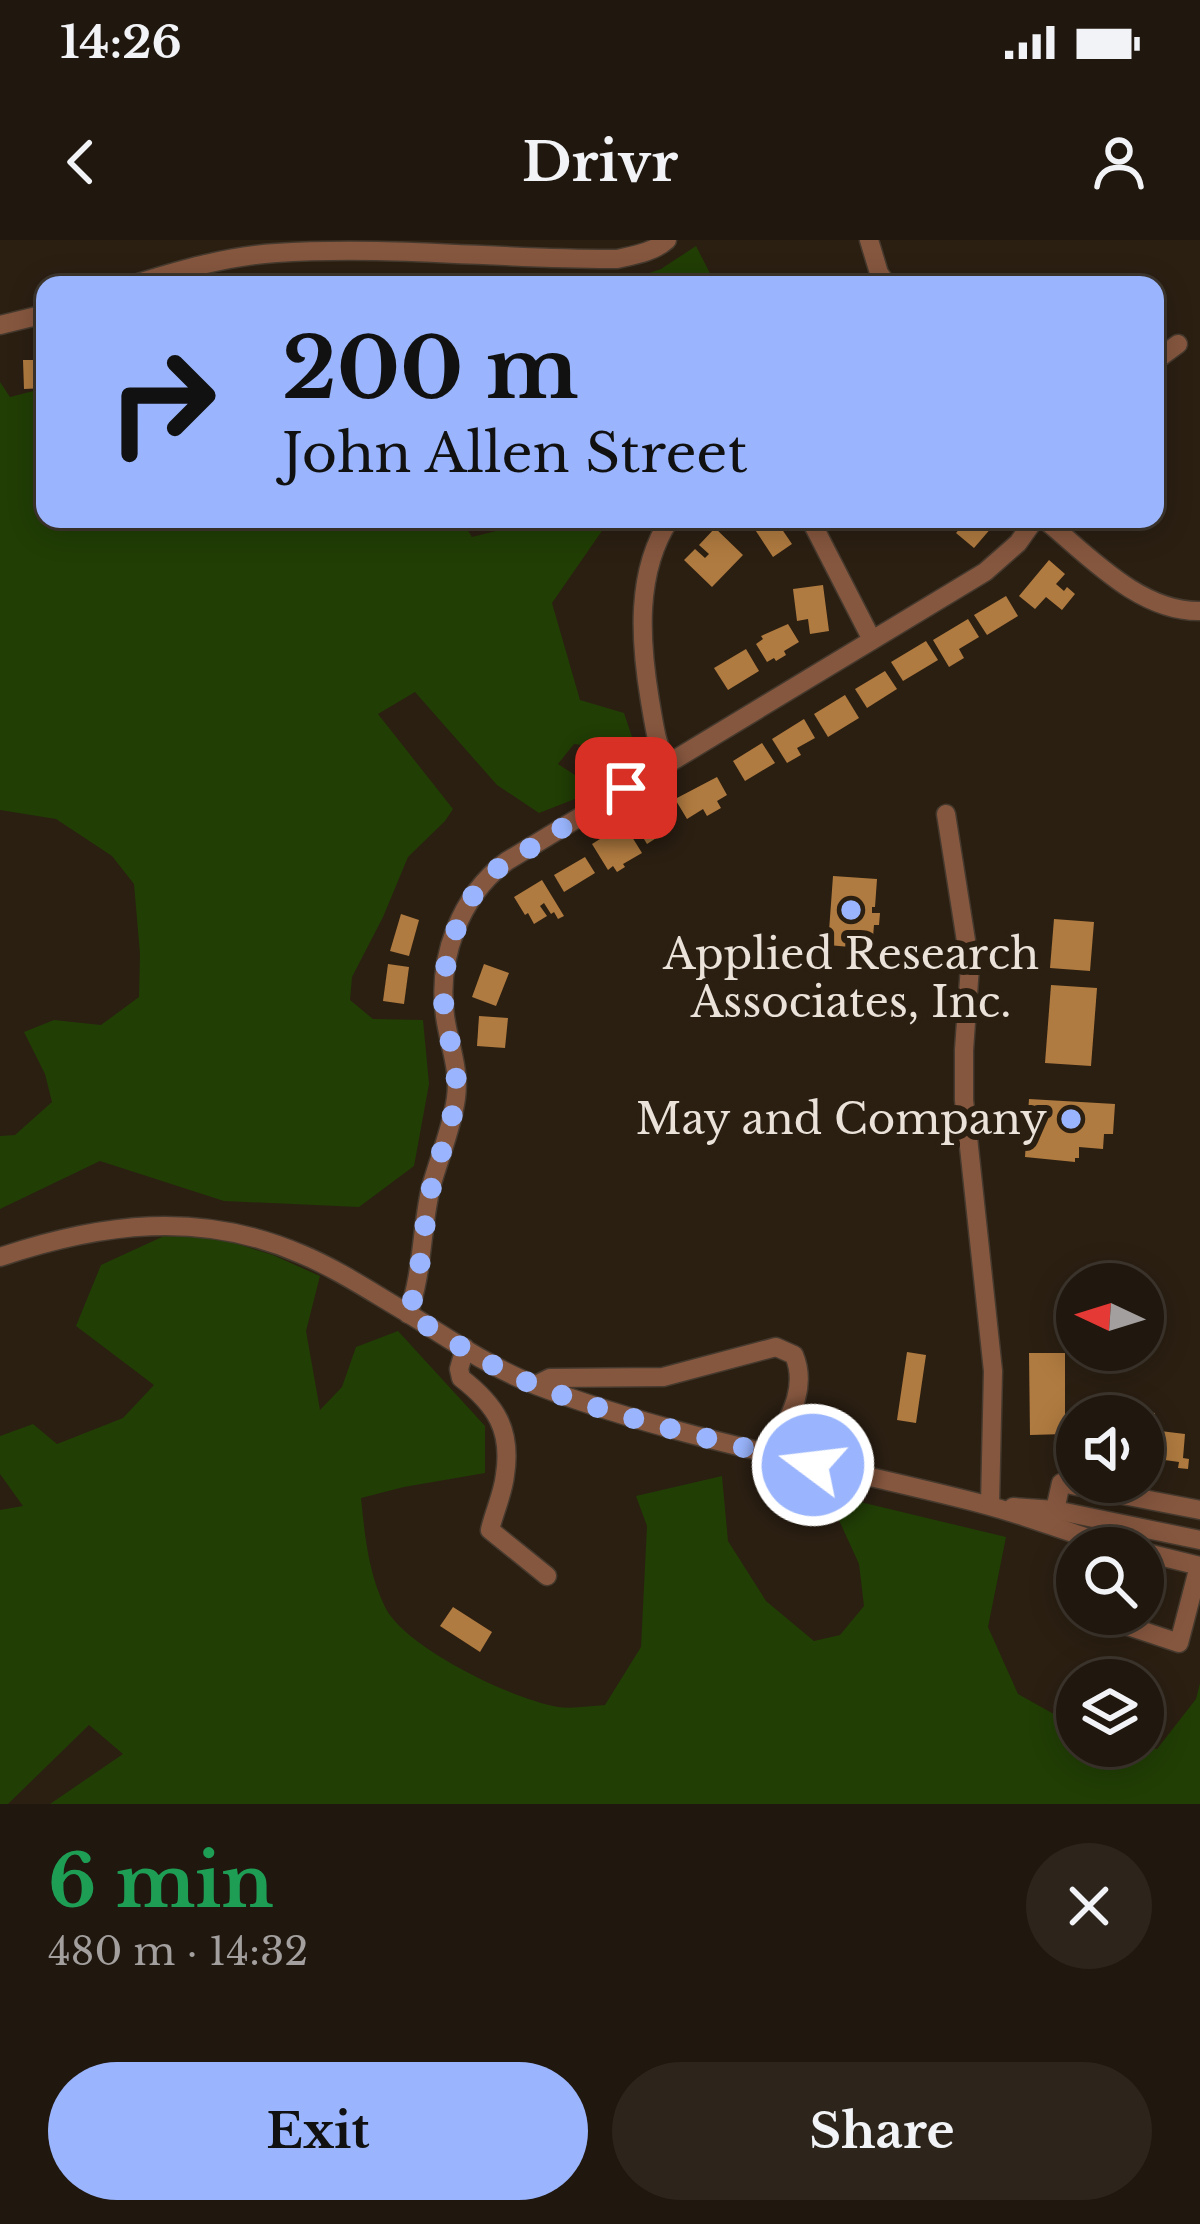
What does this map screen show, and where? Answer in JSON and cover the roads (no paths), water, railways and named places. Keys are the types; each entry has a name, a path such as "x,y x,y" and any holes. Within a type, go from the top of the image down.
{"street":[{"path":"164,276 278,253 579,249 617,259 638,255 667,240"},
{"path":"868,240 881,276"},
{"path":"0,325 36,316"},
{"path":"1164,354 1178,344"},
{"path":"665,528 648,575 642,626 658,746 666,764"},
{"path":"816,528 872,640"},
{"path":"408,1314 415,1296 430,1190 455,1101 457,1074 445,1017 446,968 461,915 481,884 507,861 1003,559 1029,528"},
{"path":"1055,528 1141,594 1176,610 1200,611"},
{"path":"946,814 970,966 963,1076 993,1371 990,1505"},
{"path":"0,1257 124,1227 202,1227 246,1235 332,1268 536,1385 615,1412 990,1505 1057,1527"},
{"path":"536,1385 550,1378 663,1377 776,1347 794,1355 801,1381 770,1454"},
{"path":"465,1348 461,1378 485,1396 505,1430 506,1476 490,1530 547,1576"},
{"path":"1054,1510 1061,1483 1200,1510"},
{"path":"990,1505 1054,1510 1200,1540"},
{"path":"1154,1635 1179,1643 1199,1566 1164,1557"}],"place":[{"name":"Applied Research Associates, Inc.","path":"851,910"},
{"name":"May and Company","path":"1071,1119"}]}
